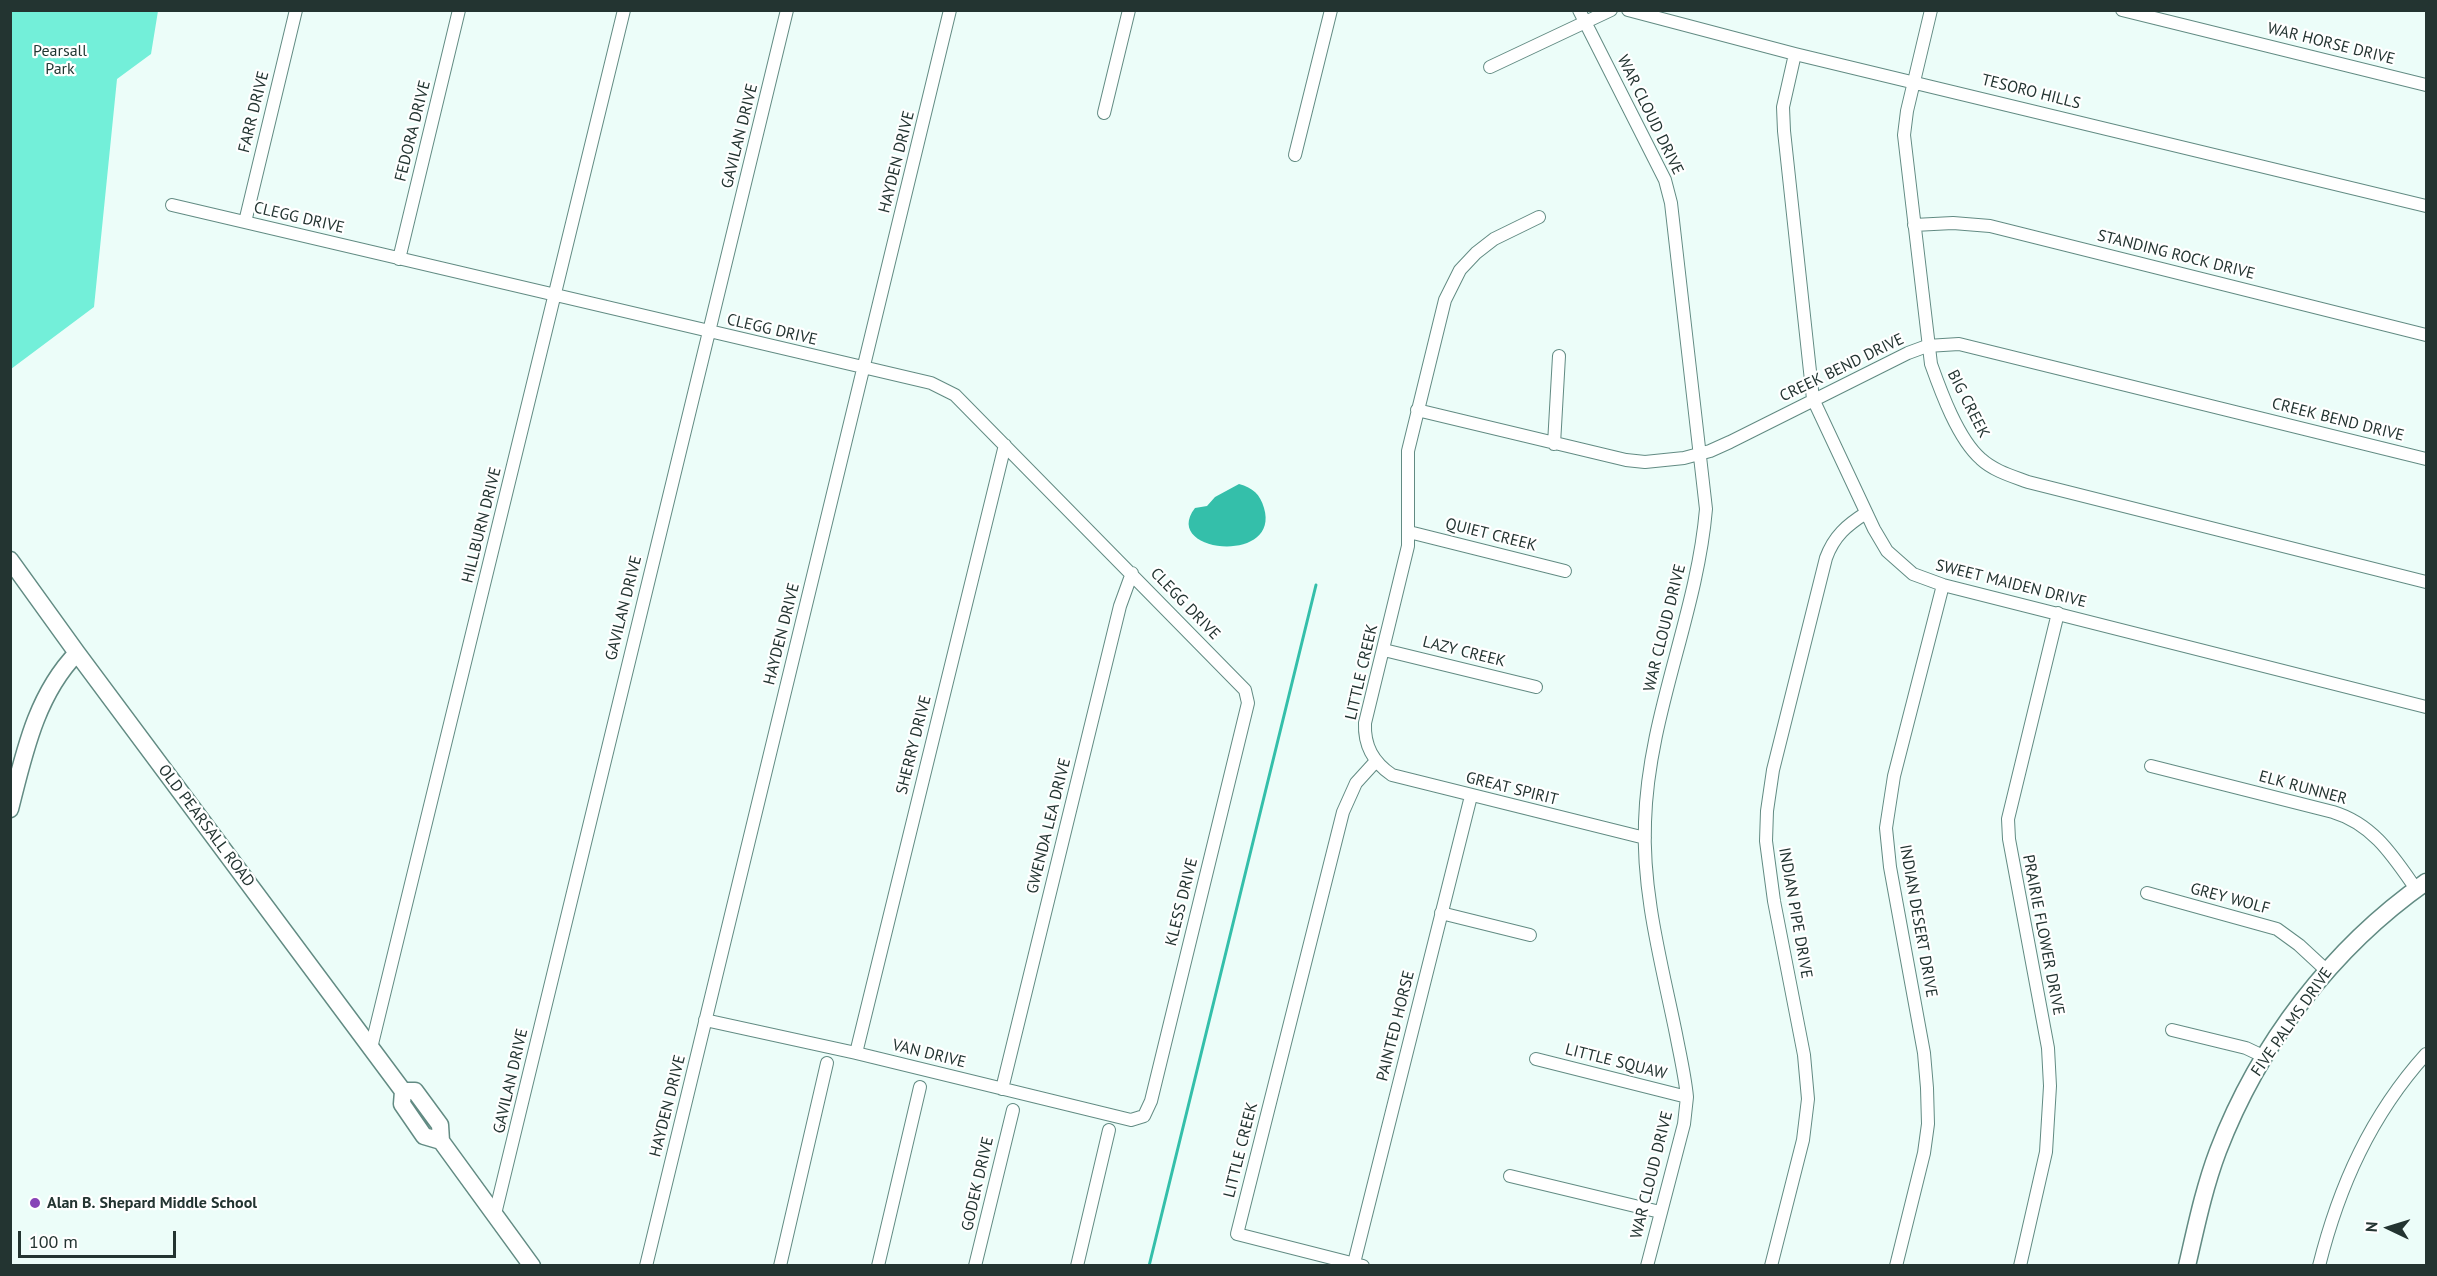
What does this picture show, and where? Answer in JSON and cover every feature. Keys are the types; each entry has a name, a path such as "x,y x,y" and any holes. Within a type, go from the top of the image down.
{"main road":[{"name":"OLD PEARSALL ROAD","path":"10,560 403,1091 415,1091 421,1099 440,1125 441,1141 532,1266"},
{"path":"10,809 35,720 62,668 77,653"},
{"name":"FIVE PALMS DRIVE","path":"2187,1266 2218,1151 2247,1087 2265,1057 2326,970 2380,918 2422,885"}],"street":[{"name":"FARR DRIVE","path":"245,222 296,10"},
{"name":"FEDORA DRIVE","path":"399,259 459,10"},
{"name":"HILLBURN DRIVE","path":"371,1048 624,10"},
{"name":"GAVILAN DRIVE","path":"495,1214 787,10"},
{"name":"HAYDEN DRIVE","path":"646,1266 950,10"},
{"path":"1104,113 1129,10"},
{"path":"1295,155 1332,10"},
{"path":"1490,67 1582,16 1611,10"},
{"name":"TESORO HILLS","path":"1628,10 1796,54 2427,206"},
{"name":"BIG CREEK","path":"1931,10 1906,111 1904,135 1927,346 1936,379 1964,437 1982,460 2006,474 2039,485 2427,582"},
{"name":"WAR HORSE DRIVE","path":"2122,10 2427,85"},
{"name":"WAR CLOUD DRIVE","path":"1582,16 1665,180 1671,203 1706,509 1702,542 1651,751 1645,838 1646,864 1652,916 1687,1097 1684,1124 1647,1266"},
{"name":"SWEET MAIDEN DRIVE","path":"1796,54 1783,107 1784,131 1813,399 1866,513 1880,540 1895,559 1913,574 1943,585 2427,706"},
{"name":"CLEGG DRIVE","path":"172,205 931,383 950,392 1005,446 1132,573 1247,694"},
{"name":"LITTLE CREEK","path":"1358,1264 1237,1234 1343,812 1356,783 1376,761 1366,744 1365,723 1403,572 1409,532 1407,459 1445,300 1454,279 1467,261 1484,245 1539,217"},
{"name":"STANDING ROCK DRIVE","path":"1914,225 1953,223 1990,226 2427,335"},
{"name":"CREEK BEND DRIVE","path":"1417,410 1611,458 1660,461 1699,454 1730,442 1813,399 1927,346 1948,344 1969,346 2427,459"},
{"path":"1554,444 1559,356"},
{"name":"SHERRY DRIVE","path":"856,1053 1005,446"},
{"name":"INDIAN PIPE DRIVE","path":"1771,1266 1803,1140 1808,1099 1804,1055 1774,901 1766,841 1769,789 1830,546 1842,530 1866,513"},
{"name":"QUIET CREEK","path":"1409,532 1565,571"},
{"name":"GWENDA LEA DRIVE","path":"1002,1089 1120,606 1132,573"},
{"name":"INDIAN DESERT DRIVE","path":"1896,1266 1924,1153 1928,1100 1924,1053 1890,867 1886,828 1894,776 1943,585"},
{"name":"PRAIRIE FLOWER DRIVE","path":"2020,1266 2046,1152 2050,1086 2048,1048 2010,848 2008,819 2058,613"},
{"name":"LAZY CREEK","path":"1384,650 1536,687"},
{"name":"KLESS DRIVE","path":"1144,1116 1151,1101 1248,703 1247,694"},
{"name":"GREAT SPIRIT","path":"1376,761 1392,775 1645,838"},
{"name":"ELK RUNNER","path":"2151,766 2351,818 2376,835 2422,885"},
{"name":"PAINTED HORSE","path":"1358,1264 1471,796"},
{"name":"GREY WOLF","path":"2147,893 2277,929 2300,945 2326,970"},
{"path":"1441,913 1530,935"},
{"name":"VAN DRIVE","path":"705,1020 856,1053 1131,1120 1144,1116"},
{"path":"2172,1030 2246,1048 2265,1057"},
{"path":"2319,1266 2336,1206 2352,1166 2385,1105 2427,1054"},
{"name":"LITTLE SQUAW","path":"1536,1059 1687,1097"},
{"path":"780,1266 828,1063"},
{"path":"878,1266 920,1087"},
{"name":"GODEK DRIVE","path":"975,1266 1012,1110"},
{"path":"1077,1266 1110,1130"},
{"path":"1510,1176 1660,1212"}],"green space":[{"name":"Pearsall Park","path":"11,10 158,11 151,54 117,79 94,307 11,369"}],"shaded area":[{"path":"1239,484 1255,492 1264,508 1264,526 1255,538 1240,545 1223,546 1206,543 1193,535 1189,523 1195,508 1207,506 1215,497"}],"waterway":[{"path":"1149,1266 1316,585"}],"place":[{"name":"Alan B. Shepard Middle School","path":"35,1203"}]}
